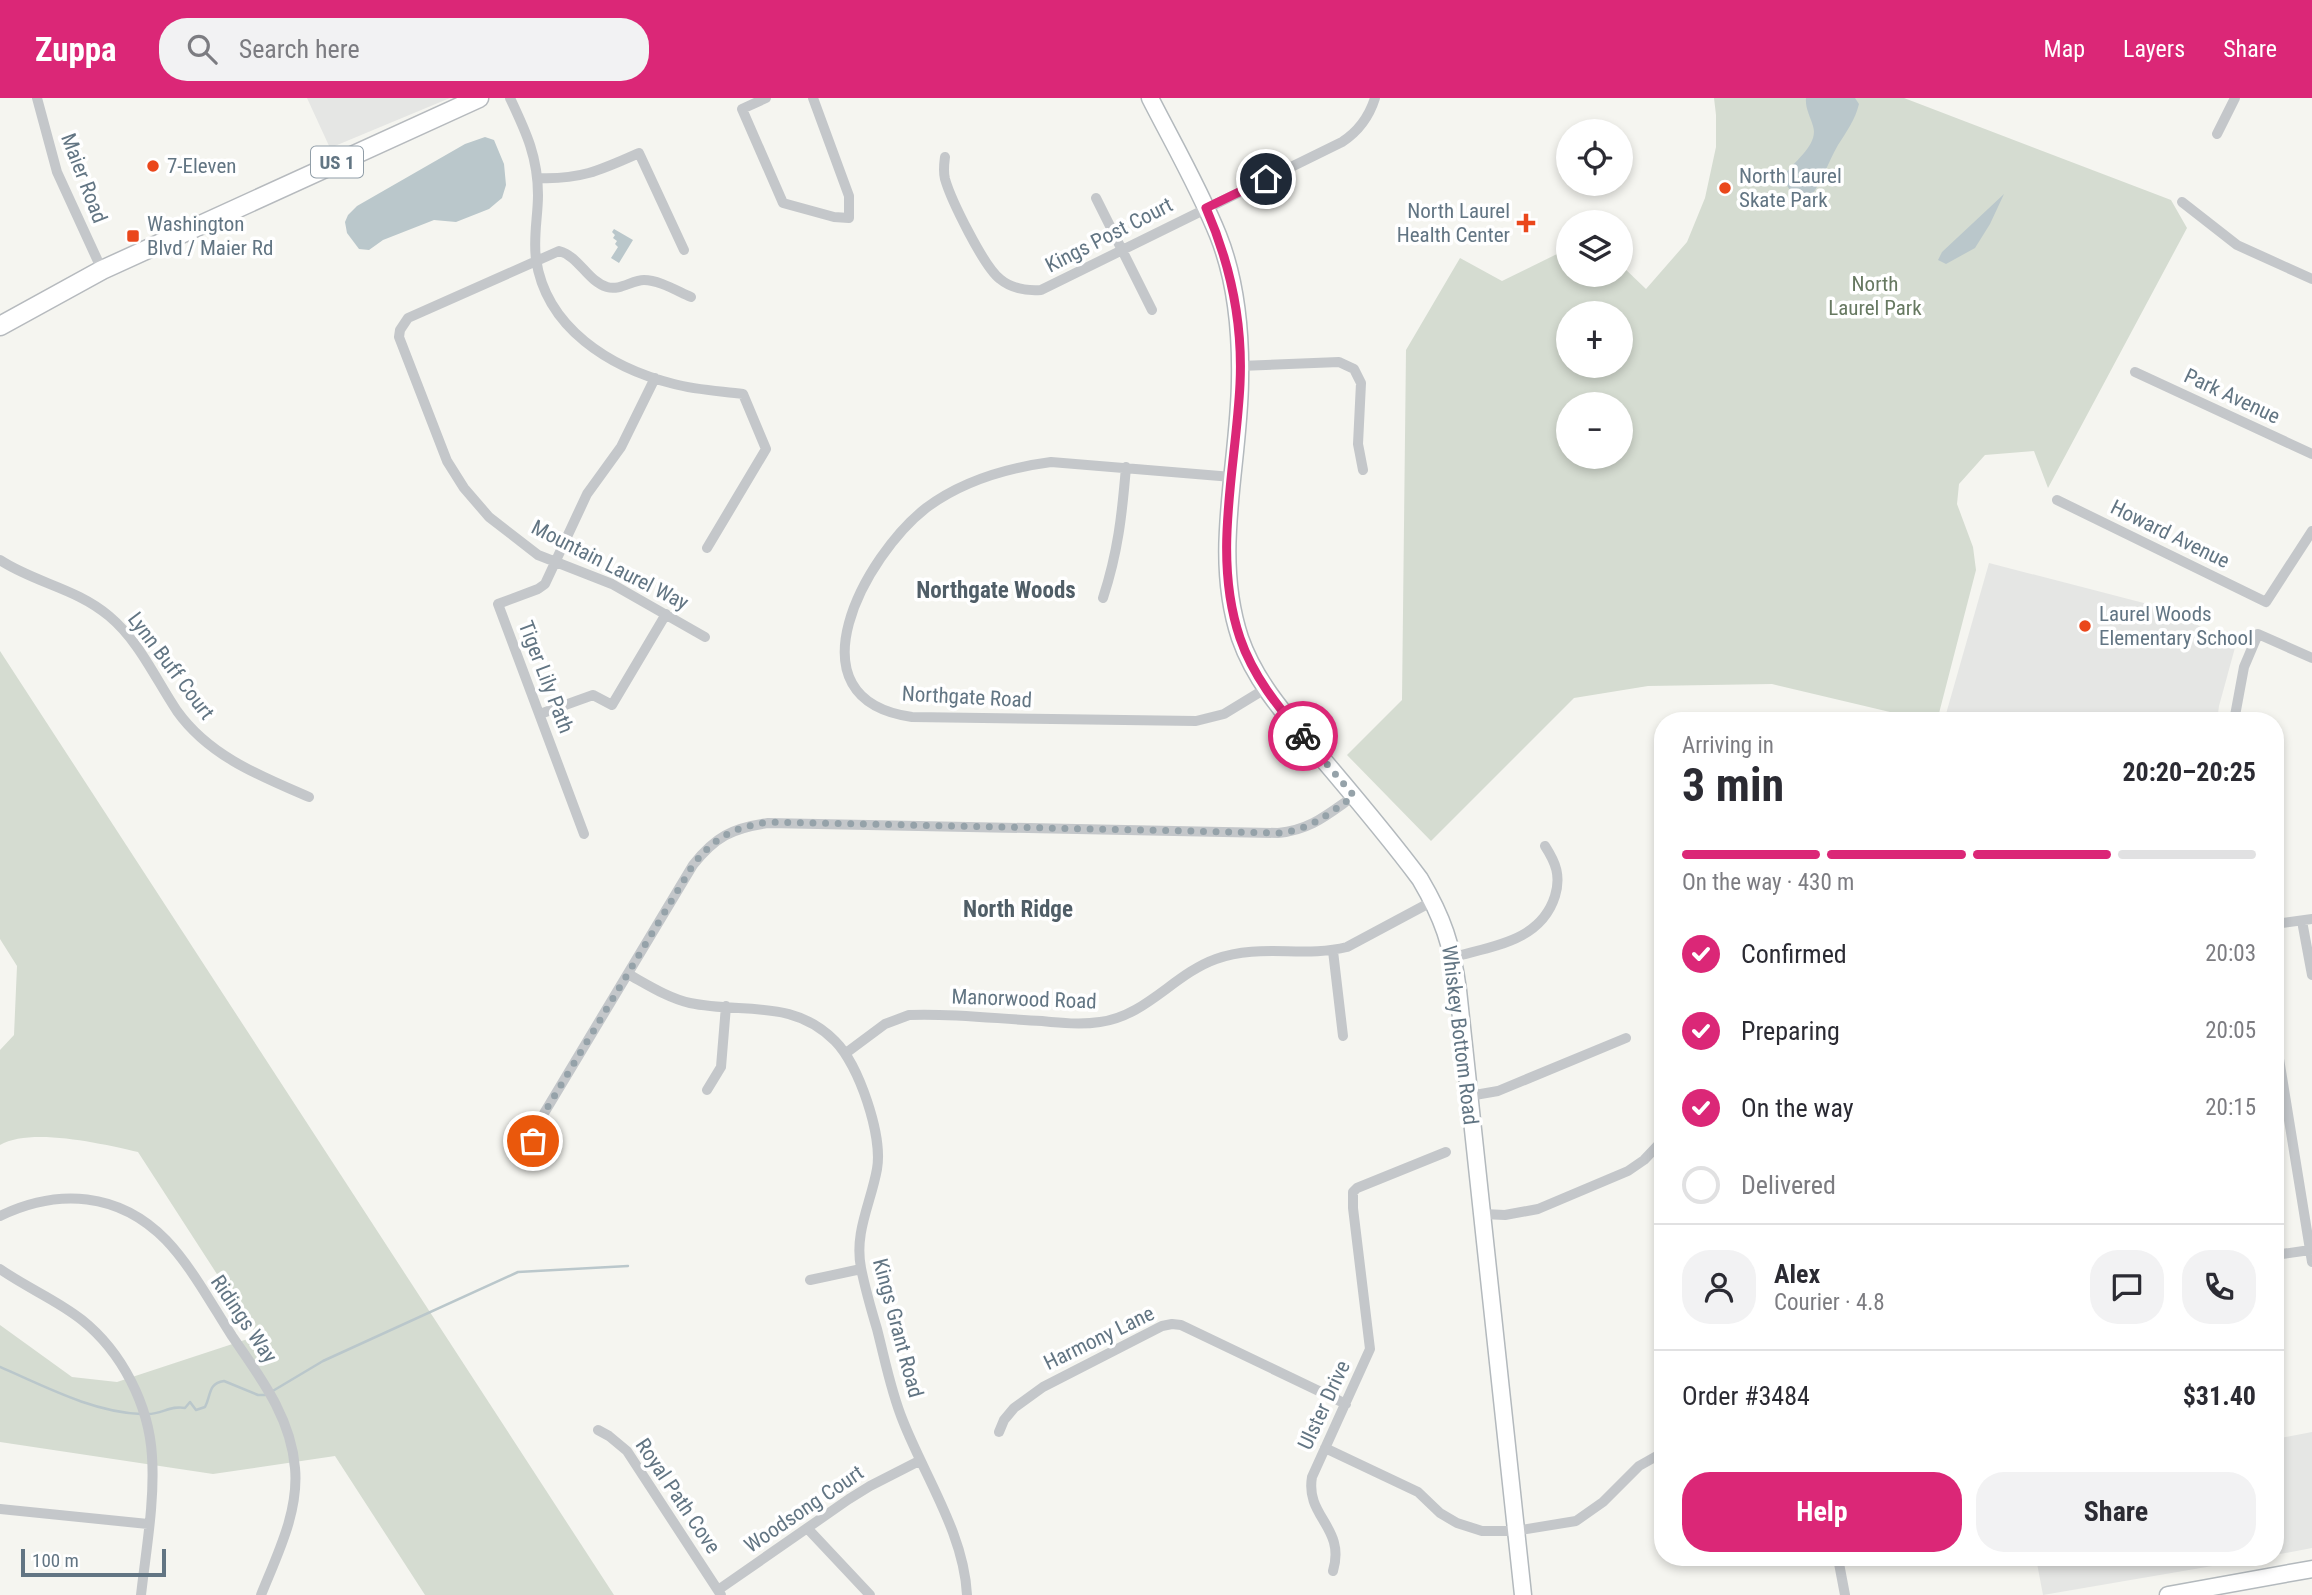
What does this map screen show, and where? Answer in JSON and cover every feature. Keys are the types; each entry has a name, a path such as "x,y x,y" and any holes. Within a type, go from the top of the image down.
{"main road":[{"name":"US 1","path":"0,326 102,270 479,98"}],"street":[{"name":"Maier Road","path":"37,98 57,172 102,270"},
{"path":"510,98 532,146 537,178 536,260 540,278 561,319 592,349 655,378 686,387 743,394 766,449 707,548"},
{"path":"766,98 742,109 783,203 834,217 849,218 849,196 813,98"},
{"name":"Whiskey Bottom Road","path":"1150,98 1219,237 1234,294 1240,366 1231,477 1227,577 1240,638 1265,689 1420,878 1443,923 1454,957 1523,1595"},
{"name":"Kings Post Court","path":"946,157 943,167 948,188 984,261 1002,281 1027,291 1041,290 1342,142 1354,134 1363,123 1375,98"},
{"path":"2217,134 2235,98"},
{"path":"537,178 556,179 585,175 639,153 684,250"},
{"path":"1096,198 1152,310"},
{"path":"2182,202 2237,245 2312,279"},
{"name":"Mountain Laurel Way","path":"691,297 646,280 606,287 591,277 570,256 559,251 408,318 399,337 440,445 454,475 475,503 504,530 538,555 612,584 705,637"},
{"path":"1240,366 1339,362 1354,369 1360,383 1358,444 1363,470"},
{"name":"Park Avenue","path":"2135,372 2312,454"},
{"name":"Tiger Lily Path","path":"584,834 498,604 538,589 545,583 587,494 621,447 655,378"},
{"name":"Northgate Road","path":"1231,477 1051,462 1026,465 976,480 928,507 906,525 887,547 860,593 848,624 844,650 845,666 860,693 883,709 899,715 926,718 1196,721 1224,714 1265,689"},
{"path":"1103,598 1119,540 1126,467"},
{"name":"Howard Avenue","path":"2057,500 2266,602 2312,531"},
{"name":"Lynn Buff Court","path":"0,560 79,596 109,616 138,648 178,712 201,738 232,761 309,797"},
{"path":"540,714 593,695 612,705 666,614"},
{"path":"2236,712 2244,667 2259,634 2312,658"},
{"path":"533,1153 533,1141 540,1120 693,865 716,840 732,831 768,822 1278,833 1293,832 1312,825 1354,796"},
{"path":"1454,957 1516,940 1542,921 1551,908 1558,880 1557,869 1545,846"},
{"name":"Manorwood Road","path":"846,1053 885,1024 909,1015 1067,1023 1100,1022 1128,1014 1184,975 1221,957 1261,950 1333,951 1359,942 1433,901"},
{"path":"2284,923 2307,920 2312,975"},
{"path":"1333,951 1343,1036"},
{"name":"Kings Grant Road","path":"628,974 687,1002 772,1009 805,1019 835,1040 846,1053 862,1083 878,1156 859,1237 861,1269 894,1395 919,1461 951,1530 962,1564 967,1595"},
{"path":"707,1090 722,1067 726,1006"},
{"path":"1469,1096 1498,1091 1626,1038"},
{"path":"2284,1088 2312,1262"},
{"name":"Ulster Drive","path":"1333,1571 1336,1546 1333,1535 1311,1496 1312,1477 1370,1349 1353,1192 1446,1152"},
{"path":"1483,1214 1505,1215 1538,1209 1628,1171 1654,1152"},
{"path":"2298,1172 2312,1169"},
{"name":"Ridings Way","path":"0,1216 40,1200 60,1198 99,1202 136,1217 167,1242 180,1257 263,1382 287,1428 293,1454 295,1494 285,1535 262,1595"},
{"path":"2284,1254 2310,1250"},
{"path":"0,1269 62,1306 99,1336 125,1370 142,1409 152,1454 153,1475 141,1595"},
{"path":"810,1280 861,1269"},
{"name":"Harmony Lane","path":"999,1432 1004,1420 1014,1408 1043,1387 1162,1326 1172,1324 1190,1329 1346,1404"},
{"name":"Royal Path Cove","path":"598,1430 627,1451 720,1593"},
{"path":"1325,1448 1418,1492 1434,1509 1457,1523 1482,1531 1515,1531 1576,1521 1603,1502 1639,1466 1654,1458"},
{"name":"Woodsong Court","path":"720,1593 870,1486 919,1461"},
{"path":"0,1509 148,1524"},
{"path":"808,1529 870,1595"},
{"path":"1840,1566 1845,1595"},
{"path":"2168,1595 2312,1569"}],"shaded area":[{"path":"307,98 450,98 330,148"},
{"path":"1806,98 1855,98 1859,104 1811,196 1792,191 1785,180 1785,174 1813,139 1813,126"},
{"path":"485,137 494,140 504,164 506,185 502,198 489,209 456,222 434,220 383,240 369,250 359,249 347,233 345,222 357,206 465,144"},
{"path":"2004,194 1975,248 1946,264 1938,260 1942,252"},
{"path":"614,229 633,240 619,263 611,258 618,247 613,238"},
{"name":"Laurel Woods Elementary School","path":"1989,563 2163,608 2236,644 2218,712 1947,712"},
{"path":"2312,1432 2312,1548 2284,1553 2284,1437"},
{"path":"2038,1566 2212,1566 2043,1595"}],"green space":[{"name":"North Laurel Park","path":"1714,98 1904,98 2171,200 2187,228 2048,488 2034,451 1985,455 1959,484 1957,504 1973,547 1976,570 1939,712 1890,712 1772,684 1648,686 1574,698 1431,841 1347,755 1402,700 1406,350 1460,258 1502,281 1556,254 1556,287 1633,287 1633,277 1646,289 1687,242 1705,198 1716,147"},
{"path":"0,651 614,1595 425,1595 335,1456 213,1474 0,1442 0,1325 72,1377 117,1382 257,1336 138,1152 48,1137 30,1137 0,1145 0,1050 14,1035 17,966 0,939"}],"waterway":[{"path":"271,1392 323,1361 518,1272 628,1266"},
{"path":"0,1367 86,1403 141,1414"},
{"path":"148,1414 185,1408 190,1402 196,1410 205,1407 215,1384 224,1381 258,1395 265,1395"}],"way so far":[{"path":"533,1141 540,1120 693,865 716,840 732,831 768,822 1007,829 1293,832 1312,825 1354,796 1303,736"}],"place":[{"name":"7-Eleven","path":"153,166"},
{"name":"North Laurel Skate Park","path":"1725,188"},
{"name":"North Laurel Health Center","path":"1526,223"},
{"name":"Washington Blvd / Maier Rd","path":"133,236"},
{"name":"Laurel Woods Elementary School","path":"2085,626"}],"district":[{"name":"Northgate Woods","path":"996,590"},
{"name":"North Ridge","path":"1018,909"}],"route":[{"path":"1266,179 1206,208 1219,237 1234,294 1238,336 1240,384 1229,512 1227,577 1240,638 1252,665 1265,689 1303,736"}]}
